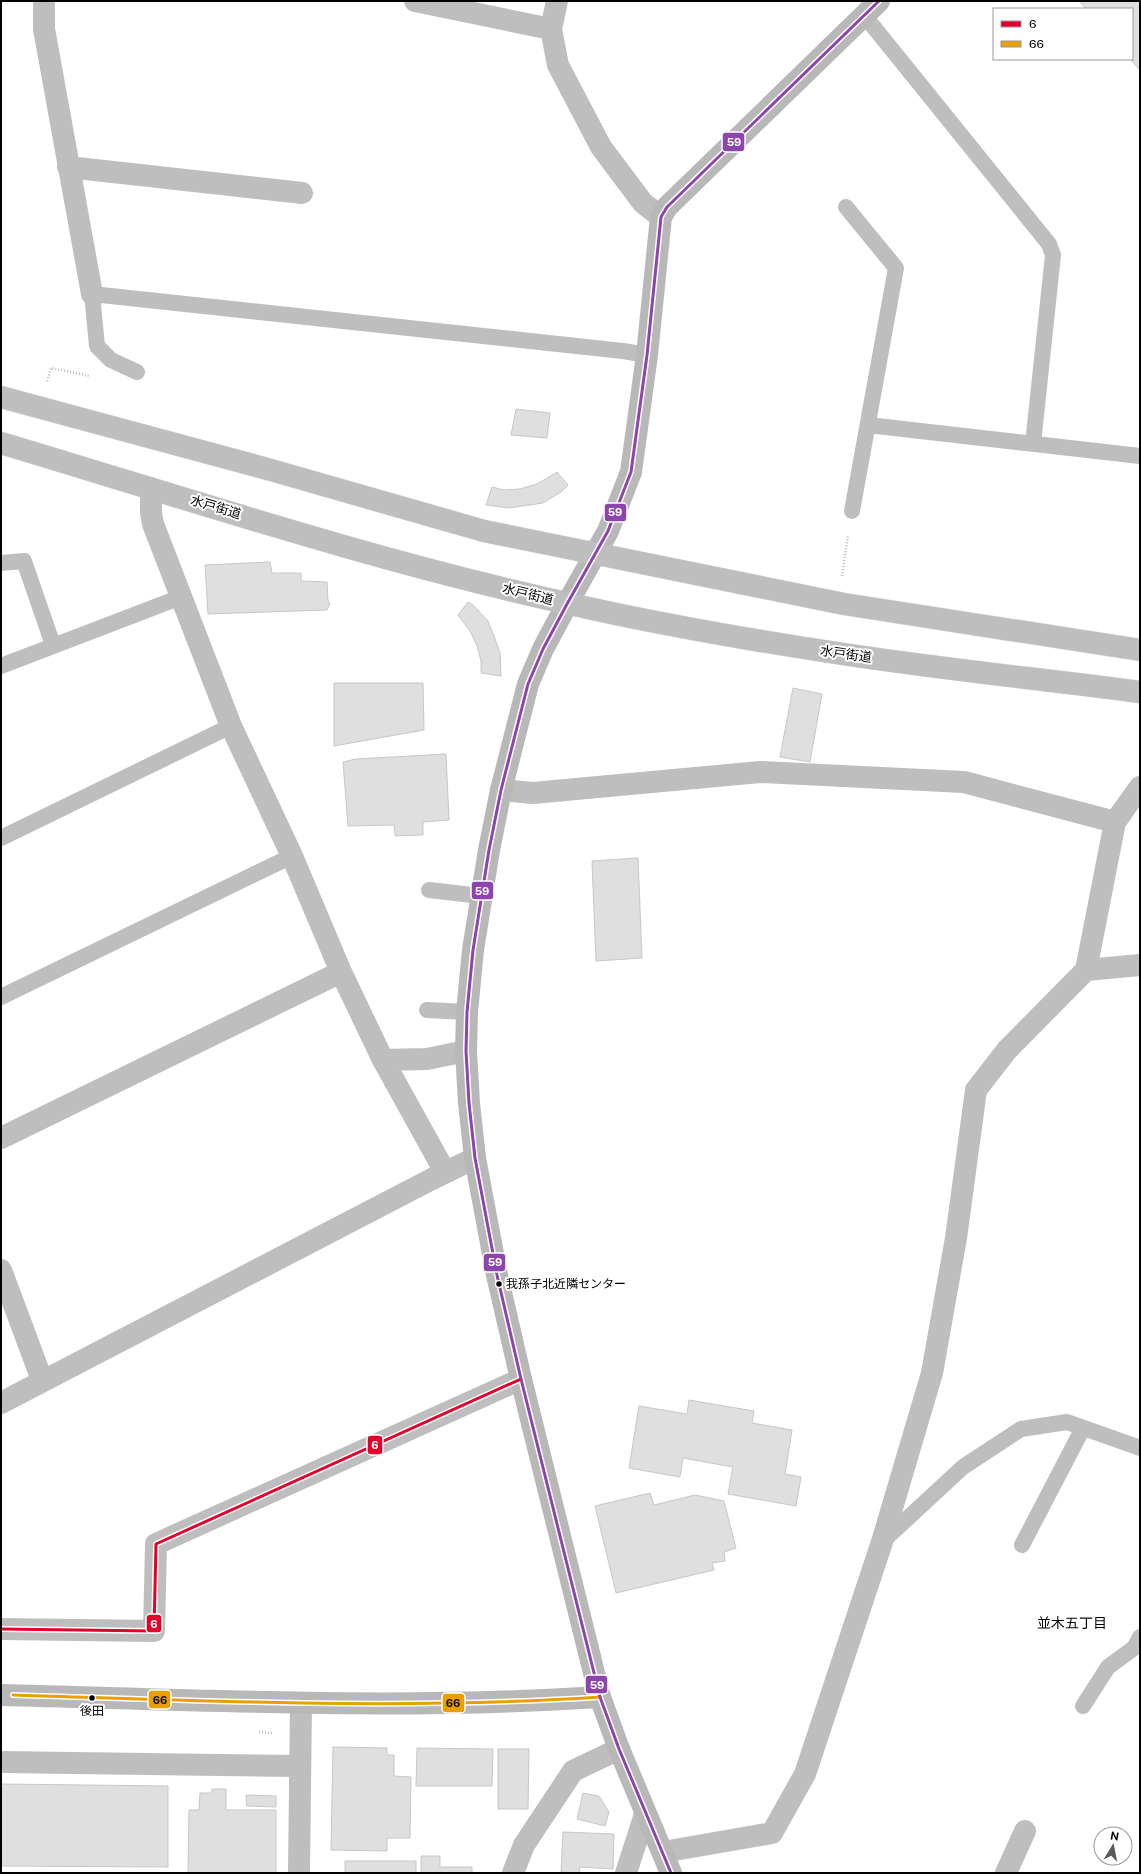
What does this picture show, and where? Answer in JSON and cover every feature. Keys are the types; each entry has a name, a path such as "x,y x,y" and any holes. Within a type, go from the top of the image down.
{"main road":[{"path":"44,1 44,29 92,294"},
{"path":"415,1 551,29"},
{"path":"557,1 551,29 558,66 601,147 643,203 661,217"},
{"path":"68,167 302,194"},
{"path":"1,397 271,470 484,531 844,604 1140,650"},
{"name":"水戸街道","path":"1,443 340,546 458,578 566,604 696,629 843,654 1140,692"},
{"path":"151,488 151,513 153,524 231,726 292,856 341,972 383,1060 444,1172"},
{"path":"501,790 534,793 760,772 964,782 1115,822"},
{"path":"663,1852 772,1833 805,1774 882,1542 932,1373 956,1238 976,1090 1007,1050 1086,970 1115,822 1140,787"},
{"path":"1086,970 1140,965"},
{"path":"1,1138 341,972"},
{"path":"383,1060 427,1059 466,1051"},
{"path":"1,1403 42,1380 444,1172 475,1158"},
{"path":"1,1270 42,1380"},
{"path":"1,1629 154,1631 156,1544 521,1379"},
{"path":"299,1873 301,1703"},
{"path":"513,1873 524,1845 573,1771 619,1749"},
{"path":"1,1762 300,1766"},
{"path":"626,1873 646,1814"},
{"path":"1006,1873 1025,1831"}],"street":[{"path":"671,1873 619,1749 600,1697 521,1379 497,1276 475,1158 468,1103 466,1051 467,1012 481,896 501,790 528,684 543,649 566,604 608,531 631,472 647,355 661,217 667,206 871,8"},
{"path":"6,1695 301,1703 534,1701 600,1697"}],"lane":[{"path":"871,8 1049,244 1053,255 1033,444"},
{"path":"846,207 896,268 852,511"},
{"path":"138,372 111,360 97,346 92,294 623,351 647,355"},
{"path":"868,425 1140,456"},
{"path":"1,562 24,561 53,645"},
{"path":"1,666 181,597"},
{"path":"1,838 231,726"},
{"path":"1,998 292,856"},
{"path":"428,890 481,896"},
{"path":"426,1010 467,1012"},
{"path":"882,1542 963,1467 1021,1429 1067,1422 1140,1448"},
{"path":"1022,1546 1083,1428"},
{"path":"1083,1706 1108,1667 1134,1648 1140,1637"}],"path":[{"path":"47,381 51,368 94,377"},
{"path":"842,576 852,511"}],"building":[{"path":"1079,1 1140,1 1140,70 1131,60 1133,60 1133,8 1085,8"},
{"path":"516,409 550,413 547,438 511,435"},
{"path":"557,472 568,485 561,492 543,503 509,508 486,505 492,487 504,490 520,489 537,484"},
{"path":"270,562 272,573 301,573 301,581 327,582 328,601 330,603 327,610 208,614 205,565"},
{"path":"468,602 473,605 488,621 500,653 501,676 481,673 481,661 477,646 470,631 458,615"},
{"path":"334,683 423,683 424,730 334,746"},
{"path":"793,688 822,694 810,762 780,757"},
{"path":"446,754 449,820 423,822 423,835 395,836 394,825 348,826 343,762 356,759"},
{"path":"638,858 642,958 596,961 592,861"},
{"path":"689,1400 754,1411 752,1423 792,1430 785,1474 801,1477 796,1506 728,1494 733,1467 683,1458 680,1477 629,1468 639,1406 687,1414"},
{"path":"650,1493 654,1505 695,1495 724,1501 736,1548 724,1552 725,1561 712,1563 714,1570 616,1593 595,1506"},
{"path":"333,1747 387,1748 387,1755 394,1755 394,1776 411,1777 410,1838 387,1838 387,1851 331,1850"},
{"path":"417,1748 493,1749 492,1786 416,1786"},
{"path":"498,1749 529,1749 528,1809 498,1809"},
{"path":"1,1784 168,1786 168,1867 1,1866"},
{"path":"212,1789 226,1789 226,1810 276,1810 276,1873 188,1873 189,1810 199,1810 200,1793 212,1793"},
{"path":"583,1793 599,1796 609,1812 605,1826 577,1819"},
{"path":"246,1795 276,1796 276,1807 247,1806"},
{"path":"563,1832 614,1834 613,1869 580,1867 579,1873 561,1872"},
{"path":"421,1856 440,1856 440,1867 472,1867 472,1873 421,1873"},
{"path":"345,1861 416,1861 416,1873 345,1873"}],"transit line":[{"name":"59","path":"671,1873 619,1749 600,1697 521,1379 497,1275 475,1158 469,1103 466,1051 467,1012 473,950 489,850 501,790 528,684 543,649 608,531 631,472 647,355 661,217 667,207 879,1"},
{"name":"6","path":"1,1629 154,1631 156,1544 521,1379"},
{"name":"66","path":"13,1695 233,1702 380,1704 527,1701 600,1697"}],"place":[{"name":"我孫子北近隣センター","path":"499,1284"},
{"name":"後田","path":"92,1698"}],"district":[{"name":"並木五丁目","path":"1072,1623"}]}
